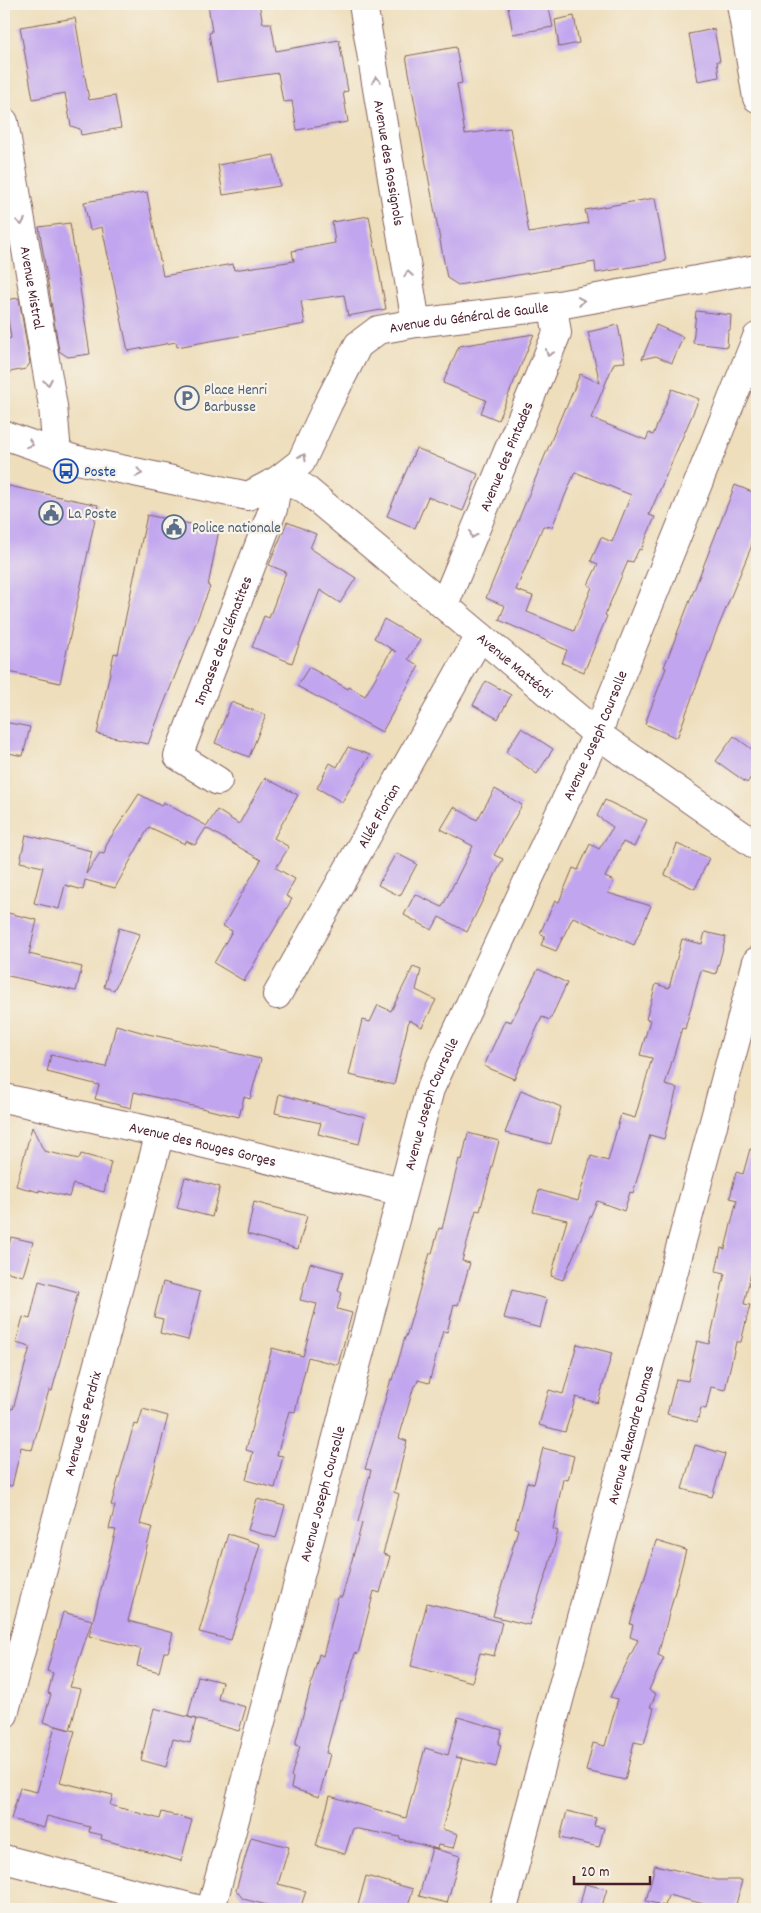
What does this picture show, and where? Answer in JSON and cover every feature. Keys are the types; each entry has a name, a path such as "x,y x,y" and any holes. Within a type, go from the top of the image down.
{"street":[{"name":"Avenue des Rossignols","path":"363,4 416,322"},
{"path":"741,4 757,98"},
{"name":"Avenue Mistral","path":"4,122 53,406 57,454"},
{"name":"Avenue du Général de Gaulle","path":"4,435 57,454 145,475 248,496 278,480 301,462 358,344 378,330 416,322 553,306 757,269"},
{"name":"Avenue des Pintades","path":"444,605 558,333 553,306"},
{"name":"Avenue Joseph Coursolle","path":"211,1909 430,1089 597,734 757,337"},
{"name":"Avenue Mattéoti","path":"278,480 304,488 597,734 757,846"},
{"name":"Impasse des Clématites","path":"218,781 178,756 273,509 278,480"},
{"name":"Allée Florian","path":"277,995 480,636"},
{"name":"Avenue Alexandre Dumas","path":"503,1909 757,961"},
{"name":"Avenue des Rouges Gorges","path":"4,1098 160,1133 402,1192"},
{"name":"Avenue des Perdrix","path":"4,1714 160,1133"},
{"path":"4,1859 197,1909"}],"building":[{"path":"208,4 259,4 263,23 271,23 276,51 339,40 348,91 343,92 348,122 297,130 292,101 283,102 278,73 217,82 209,33 212,32"},
{"path":"548,4 553,27 513,34 508,6"},
{"path":"574,16 579,43 559,47 555,20"},
{"path":"75,18 89,100 115,96 121,128 81,135 80,129 71,126 65,93 33,99 20,27"},
{"path":"714,29 720,61 717,61 719,77 698,81 689,34"},
{"path":"456,47 462,83 457,84 465,134 510,128 529,233 588,223 585,210 655,198 666,261 596,273 595,262 458,285 447,278 406,56"},
{"path":"274,155 280,186 223,195 218,165"},
{"path":"147,192 163,276 233,264 234,270 294,261 292,251 335,243 332,222 369,216 386,309 348,316 344,295 301,301 305,324 177,347 176,342 128,351 102,227 90,230 84,202"},
{"path":"70,223 90,354 68,357 59,351 39,227"},
{"path":"19,298 30,363 26,369 4,373 4,340 11,338 5,300"},
{"path":"696,311 731,315 727,347 693,343"},
{"path":"618,325 625,362 614,363 591,418 646,440 649,433 653,435 672,389 699,399 649,515 655,517 641,550 639,549 633,562 628,561 584,672 562,663 567,650 499,620 505,606 486,598 580,374 600,383 588,332","holes":["575,472 631,495 612,542 601,537 591,561 598,564 588,585 592,587 574,631 527,612 533,596 516,590 543,526 552,527"]},
{"path":"656,325 683,337 672,363 656,356 642,359"},
{"path":"534,334 498,420 481,413 486,400 443,383 459,346"},
{"path":"416,448 478,474 463,511 428,497 415,528 387,516"},
{"path":"4,485 98,505 60,683 4,671"},
{"path":"735,485 757,494 757,528 677,738 645,724 666,668 664,667"},
{"path":"147,515 219,530 208,586 210,587 148,744 97,734 114,653 118,654"},
{"path":"287,522 316,534 310,548 356,578 340,603 320,590 292,663 252,647 264,616 269,618 286,572 269,565"},
{"path":"384,619 420,640 408,659 419,666 382,732 297,686 309,667 348,689 349,687 365,696 392,649 374,638"},
{"path":"486,681 511,695 498,719 473,705"},
{"path":"231,702 266,715 249,757 215,743"},
{"path":"4,722 30,727 23,756 4,752"},
{"path":"521,728 553,749 537,774 506,752"},
{"path":"734,736 757,753 757,768 747,783 716,761"},
{"path":"348,747 370,755 342,802 317,788 330,763 337,767"},
{"path":"265,778 298,795 274,838 289,847 276,868 295,879 286,896 292,899 244,981 214,963 232,931 223,926 261,860 206,828 195,845 186,841 185,844 149,827 115,888 85,880 83,890 65,885 59,909 34,903 43,867 20,862 26,835 92,851 86,874 100,853 104,854 107,843 139,794 161,806 163,802 207,826 217,810 239,824"},
{"path":"495,789 522,805 494,855 503,859 467,932 439,917 432,930 404,915 415,894 442,907 473,846 441,829 454,807 477,820"},
{"path":"605,800 647,820 634,847 623,842 605,877 614,881 608,893 651,906 634,945 573,917 556,951 541,945 545,936 540,933 555,901 559,902 573,868 578,870 590,844 599,849 613,827 597,816"},
{"path":"677,844 709,858 695,889 665,875"},
{"path":"396,853 417,864 400,896 378,885"},
{"path":"4,912 37,920 29,954 82,967 76,991 4,975"},
{"path":"119,928 140,934 114,990 104,987"},
{"path":"705,932 726,937 716,974 701,970 685,1029 682,1028 665,1085 677,1088 664,1139 650,1135 633,1193 630,1192 624,1211 597,1201 563,1280 551,1276 567,1220 533,1212 539,1190 578,1201 591,1156 608,1161 621,1114 635,1118 652,1058 640,1055 650,1020 646,1019 656,984 669,988 682,939 702,944"},
{"path":"413,967 421,970 416,990 436,1000 422,1027 409,1020 394,1085 349,1075 362,1020 370,1022 378,1005 391,1011"},
{"path":"538,969 567,983 550,1020 542,1017 514,1079 484,1066 505,1020 511,1022"},
{"path":"116,1025 261,1059 250,1099 244,1097 239,1117 134,1092 131,1108 95,1099 99,1085 47,1072 51,1055 106,1067"},
{"path":"521,1090 561,1107 551,1144 505,1133"},
{"path":"279,1094 365,1117 359,1144 318,1134 321,1123 275,1113"},
{"path":"32,1127 44,1151 79,1159 81,1154 111,1162 104,1192 73,1184 69,1197 16,1186"},
{"path":"468,1133 499,1141 480,1211 476,1210 462,1261 470,1263 458,1305 454,1304 447,1332 443,1331 429,1383 418,1380 416,1386 414,1386 399,1438 407,1441 394,1492 399,1494 383,1554 390,1556 380,1593 374,1591 358,1654 355,1653 342,1701 340,1700 326,1753 330,1754 319,1797 291,1788 293,1778 291,1776 300,1746 295,1745 319,1654 323,1656 338,1597 342,1597 362,1523 358,1522 371,1470 365,1469 430,1253 432,1253 439,1228 442,1229 459,1159 462,1160"},
{"path":"750,1149 757,1150 757,1246 744,1304 750,1305 741,1342 736,1342 725,1390 711,1387 706,1409 701,1408 697,1422 667,1414 676,1379 688,1381 697,1341 709,1344 725,1273 716,1271 721,1248 725,1249 737,1200 730,1198 736,1172 743,1174"},
{"path":"185,1177 220,1187 212,1217 177,1208"},
{"path":"254,1202 307,1216 298,1249 247,1234"},
{"path":"11,1237 33,1242 23,1276 4,1271"},
{"path":"310,1263 343,1272 338,1291 342,1293 337,1309 352,1313 338,1365 308,1357 295,1412 289,1411 277,1455 283,1456 275,1488 246,1480 253,1452 246,1450 272,1348 303,1356 317,1304 300,1300"},
{"path":"39,1281 78,1292 52,1391 49,1390 32,1450 21,1447 12,1486 4,1485 4,1406 13,1409 30,1347 16,1343 23,1317 30,1319"},
{"path":"163,1282 200,1292 188,1340 160,1333 163,1319 154,1317"},
{"path":"512,1290 547,1299 540,1328 504,1318"},
{"path":"577,1344 612,1353 598,1403 576,1397 565,1432 539,1425 549,1390 563,1394"},
{"path":"143,1409 168,1416 140,1524 152,1527 128,1621 173,1633 168,1652 164,1652 159,1672 137,1666 141,1649 89,1636 116,1530 109,1529 115,1506 111,1505 134,1424 138,1425"},
{"path":"695,1445 725,1454 712,1497 682,1489"},
{"path":"543,1448 574,1456 568,1480 563,1479 553,1529 558,1531 548,1569 529,1625 493,1616 518,1529 515,1528 527,1482 534,1484"},
{"path":"257,1499 285,1506 276,1538 248,1530"},
{"path":"228,1534 260,1544 231,1640 199,1632"},
{"path":"656,1541 686,1550 658,1655 664,1658 649,1690 656,1694 650,1707 654,1708 644,1744 634,1742 625,1780 586,1771 593,1743 605,1746 618,1699 610,1697 638,1640 630,1637 633,1625 630,1624"},
{"path":"427,1603 502,1622 494,1656 480,1653 472,1682 411,1666"},
{"path":"63,1612 92,1620 70,1687 81,1689 70,1730 43,1722 51,1694 48,1693 53,1673 47,1671"},
{"path":"198,1676 222,1682 218,1699 246,1707 239,1731 188,1717"},
{"path":"154,1708 196,1719 190,1743 173,1739 166,1767 141,1760"},
{"path":"458,1717 502,1730 498,1744 501,1745 496,1767 462,1758 442,1829 458,1834 454,1848 438,1845 437,1849 400,1839 400,1837 353,1828 345,1854 316,1846 330,1796 406,1818 425,1748 448,1755"},
{"path":"55,1726 75,1731 60,1782 113,1795 110,1805 160,1819 162,1812 192,1820 181,1861 101,1839 102,1835 89,1832 90,1827 47,1816 44,1828 11,1819 20,1788 37,1792"},
{"path":"567,1811 596,1818 594,1826 604,1828 599,1847 560,1838"},
{"path":"251,1837 289,1847 278,1884 306,1891 300,1909 283,1909 243,1899 236,1890"},
{"path":"432,1848 460,1856 447,1903 419,1896"},
{"path":"655,1865 717,1880 742,1880 735,1909 724,1909 668,1895 665,1906 646,1901"},
{"path":"366,1876 413,1889 407,1909 357,1909"},
{"path":"585,1884 607,1889 601,1909 579,1909"}],"place":[{"name":"Place Henri Barbusse","path":"187,398"},
{"name":"Poste","path":"66,471"},
{"name":"La Poste","path":"51,513"},
{"name":"Police nationale","path":"174,527"}]}
